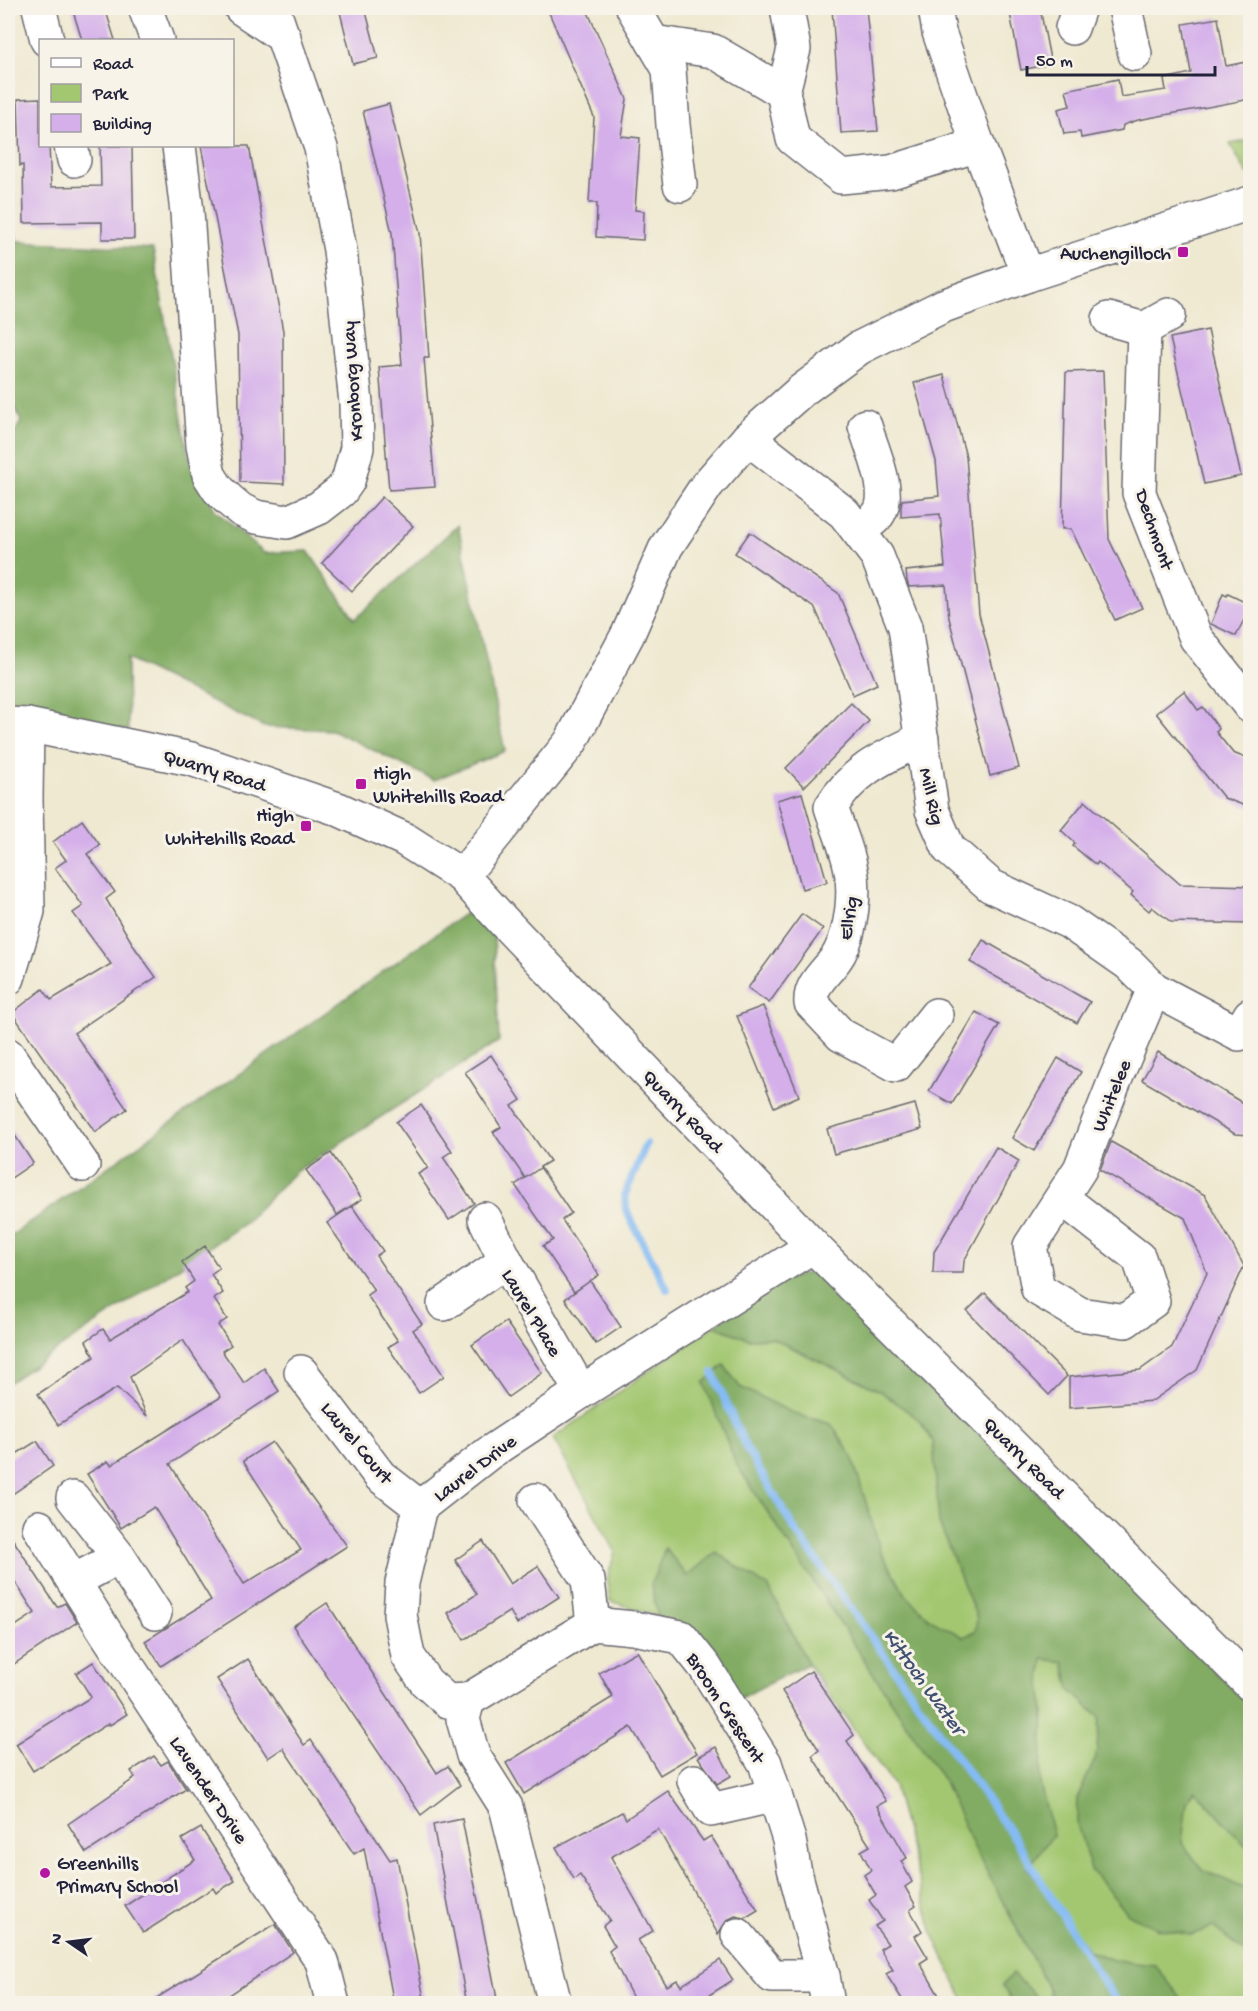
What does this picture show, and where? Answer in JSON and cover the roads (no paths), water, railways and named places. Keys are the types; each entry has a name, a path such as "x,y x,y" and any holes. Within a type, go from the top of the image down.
{"street":[{"path":"39,8 47,39"},
{"path":"145,8 157,39"},
{"path":"241,8 278,22"},
{"path":"633,8 669,69 680,185"},
{"path":"787,8 794,49 783,92 794,139 841,177 891,172 978,145"},
{"path":"934,8 939,32 978,145 1028,275"},
{"path":"1125,8 1135,54"},
{"name":"Kronborg Way","path":"178,147 187,212 203,446 209,475 218,489 241,510 256,518 287,522 319,508 341,491 348,481 357,448 356,403 340,250 321,148 278,22"},
{"path":"652,42 713,51 783,92"},
{"path":"462,876 570,743 628,634 666,547 707,484 748,438 801,391 859,348 943,306 1028,275 1251,203"},
{"name":"Dechmont","path":"1109,319 1156,322 1139,493 1193,632 1251,706"},
{"path":"858,531 876,516 883,504 884,490 865,426"},
{"name":"Mill Rig","path":"748,438 844,513 877,556 905,627 932,810 949,849 991,886 1070,922 1129,964 1154,989 1239,1034 1251,1015"},
{"path":"8,978 28,911 18,880 26,799 17,725"},
{"name":"Quarry Road","path":"17,725 191,759 290,792 338,809 404,839 462,876 813,1246 1251,1684"},
{"name":"Ellrig","path":"922,739 875,760 842,790 831,807 851,866 852,903 849,932 840,953 819,980 810,998 811,1003 841,1035 896,1065 936,1015"},
{"name":"Whitelee","path":"1062,1198 1080,1169 1154,989"},
{"path":"8,1055 83,1165"},
{"path":"485,1219 506,1261"},
{"name":"Laurel Drive","path":"468,1700 447,1701 426,1682 408,1656 400,1615 402,1583 420,1508 489,1453 581,1392 813,1246"},
{"name":"Laurel Place","path":"444,1304 506,1261 581,1392"},
{"name":"Laurel Court","path":"301,1372 380,1476 420,1508"},
{"path":"73,1498 119,1557 154,1612"},
{"path":"536,1500 588,1580 593,1624 468,1700 462,1719 473,1755 506,1807 555,2004"},
{"name":"Lavender Drive","path":"39,1527 322,1961 333,2004"},
{"path":"74,1581 119,1557"},
{"name":"Broom Crescent","path":"593,1624 633,1628 681,1637 705,1667 765,1763 789,1840 794,1868 826,1990 772,1976 738,1935"},
{"path":"694,1781 711,1810 775,1795"}],"waterway":[{"name":"Kittoch Water","path":"646,1144 625,1194 626,1210 667,1289"},
{"name":"Kittoch Water","path":"713,1373 745,1446 795,1530 1016,1840 1098,1974 1119,2004"}],"place":[{"name":"Auchengilloch","path":"1183,252"},
{"name":"High Whitehills Road","path":"361,784"},
{"name":"High whitehills Road","path":"306,826"},
{"name":"Greenhills Primary School","path":"45,1873"}]}
